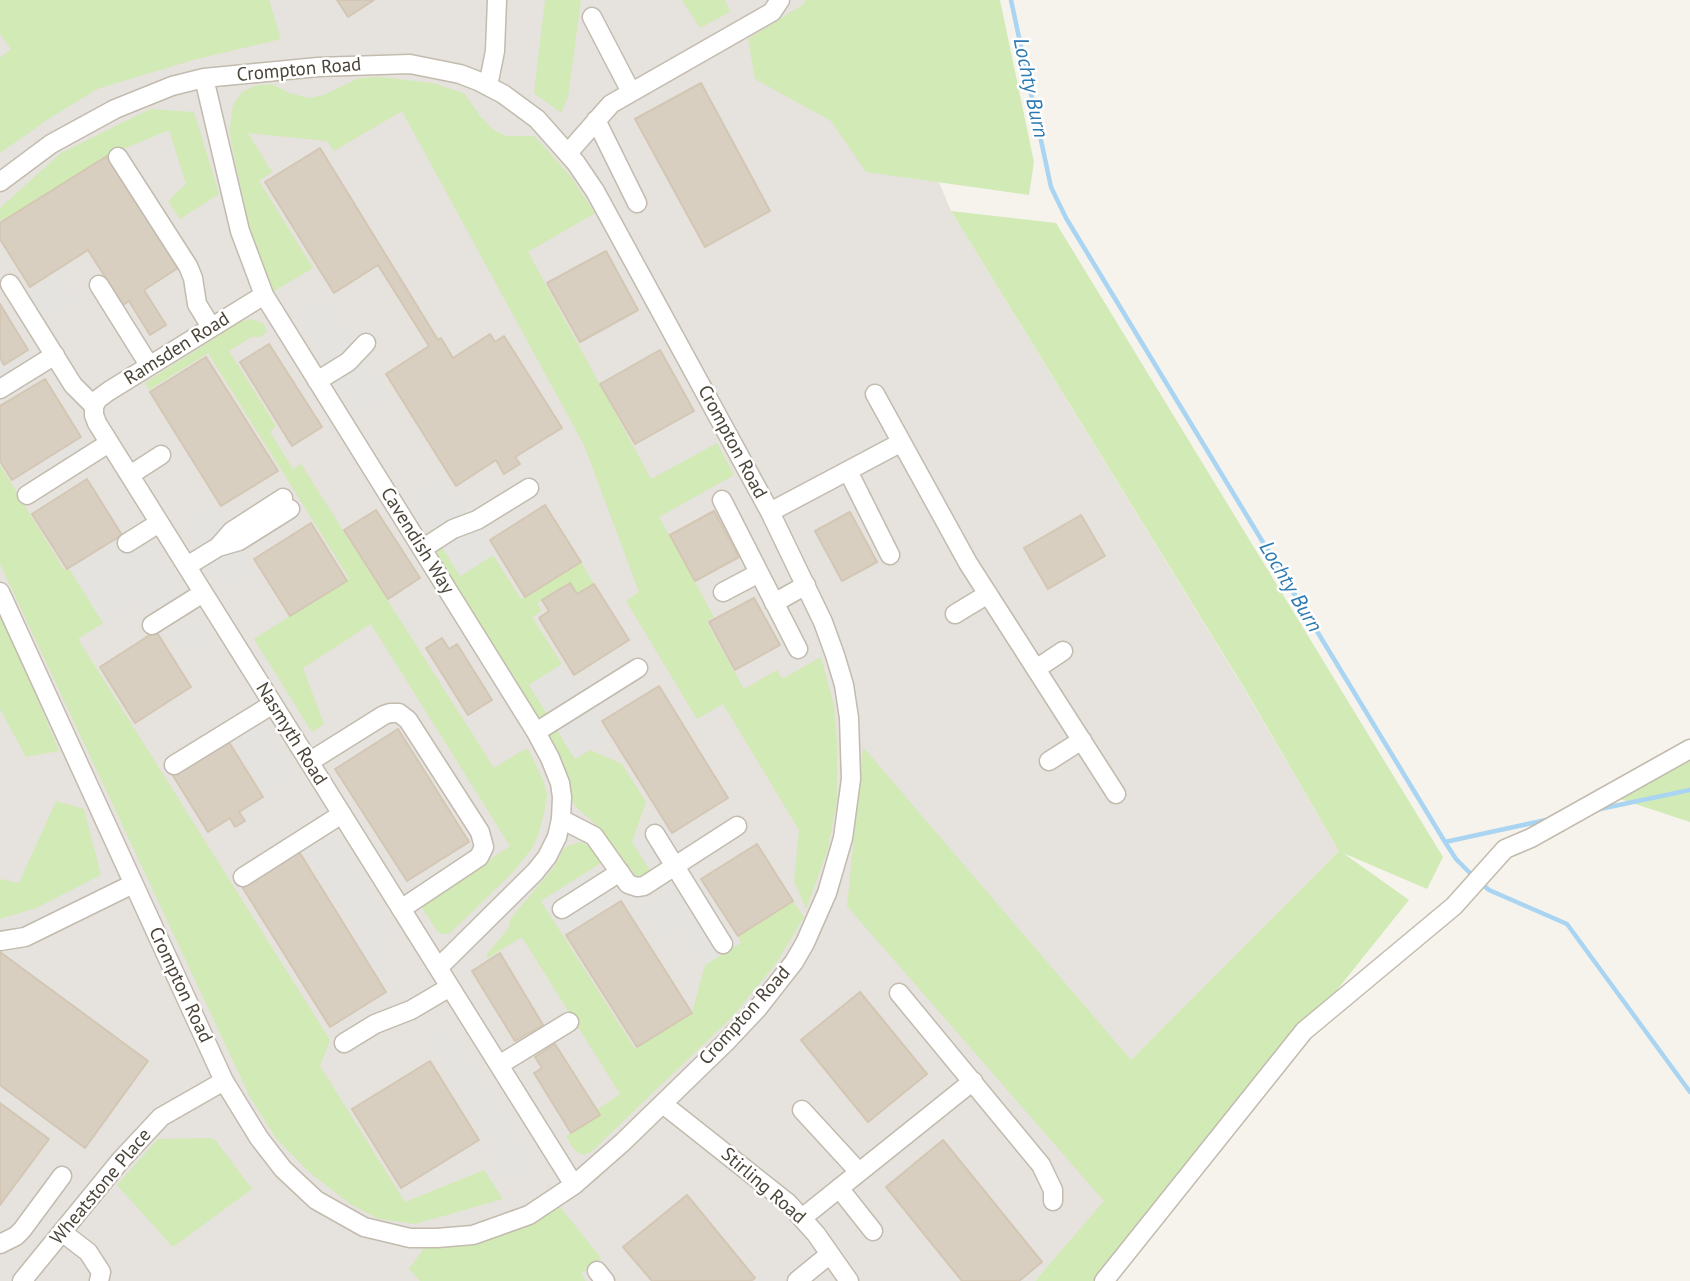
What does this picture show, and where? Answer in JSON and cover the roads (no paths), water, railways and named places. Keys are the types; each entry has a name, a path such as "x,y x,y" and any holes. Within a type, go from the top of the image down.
{"street":[{"path":"488,86 495,51 497,0"},
{"path":"568,153 611,104 772,12 780,0"},
{"path":"592,17 631,92"},
{"name":"Crompton Road","path":"0,182 51,144 114,109 161,89 204,78 318,67 410,64 460,74 488,86 524,108 568,153 595,191 770,512 806,585 835,655 844,685 849,718 851,779 836,868 810,933 779,981 726,1042 598,1166 529,1214 506,1225 473,1235 410,1238 380,1232 333,1211 300,1186 259,1138 225,1081 0,592"},
{"name":"Cavendish Way","path":"204,78 240,231 264,295 536,733 560,783 561,819 552,848 541,865 438,968"},
{"path":"596,120 637,203"},
{"path":"118,157 190,271 197,304 211,327"},
{"name":"Nasmyth Road","path":"10,284 74,385 94,406 95,419 159,523 574,1185"},
{"path":"99,285 149,365"},
{"name":"Ramsden Road","path":"94,406 103,395 264,295"},
{"path":"317,382 351,359 366,344"},
{"path":"0,388 55,355"},
{"path":"875,394 900,443 988,594 1116,794"},
{"path":"27,495 110,443"},
{"path":"770,512 900,443"},
{"path":"130,475 161,455"},
{"path":"848,471 890,555"},
{"path":"422,548 453,529 477,520 529,488"},
{"path":"722,500 798,649"},
{"path":"187,566 218,547 232,531 286,503"},
{"path":"127,543 159,523"},
{"path":"723,592 759,573"},
{"path":"774,603 806,585"},
{"path":"152,625 203,593"},
{"path":"955,614 988,594"},
{"path":"1036,669 1063,651"},
{"path":"536,733 638,668"},
{"path":"174,765 273,704"},
{"path":"309,762 384,715 399,713 408,720 480,832 484,847 479,857 401,909"},
{"path":"1049,761 1082,740"},
{"path":"1104,1281 1304,1031 1469,891 1505,849 1531,838 1690,749"},
{"path":"243,877 342,814"},
{"path":"561,819 594,836 628,884 641,887 737,826"},
{"path":"654,834 723,944"},
{"path":"562,909 620,872"},
{"path":"0,941 25,937 133,884"},
{"path":"344,1043 374,1024 411,1010 450,987"},
{"path":"899,993 1041,1165 1053,1190 1053,1201"},
{"path":"499,1065 569,1022"},
{"name":"Wheatstone Place","path":"22,1281 120,1161 161,1117 225,1081"},
{"path":"802,1218 973,1081"},
{"name":"Stirling Road","path":"663,1104 773,1191 802,1218 849,1281"},
{"path":"803,1110 859,1172"},
{"path":"0,1244 22,1230 62,1175"},
{"path":"839,1188 873,1231"},
{"path":"62,1232 88,1252 102,1272 99,1281"},
{"path":"797,1281 830,1254"}],"waterway":[{"name":"Lochty Burn","path":"1011,0 1051,187 1066,218 1445,842 1456,859 1475,878"},
{"path":"1600,809 1690,790"},
{"path":"1445,842 1546,820"},
{"name":"Lochty Burn","path":"1482,884 1489,890 1567,924 1690,1092"}]}
